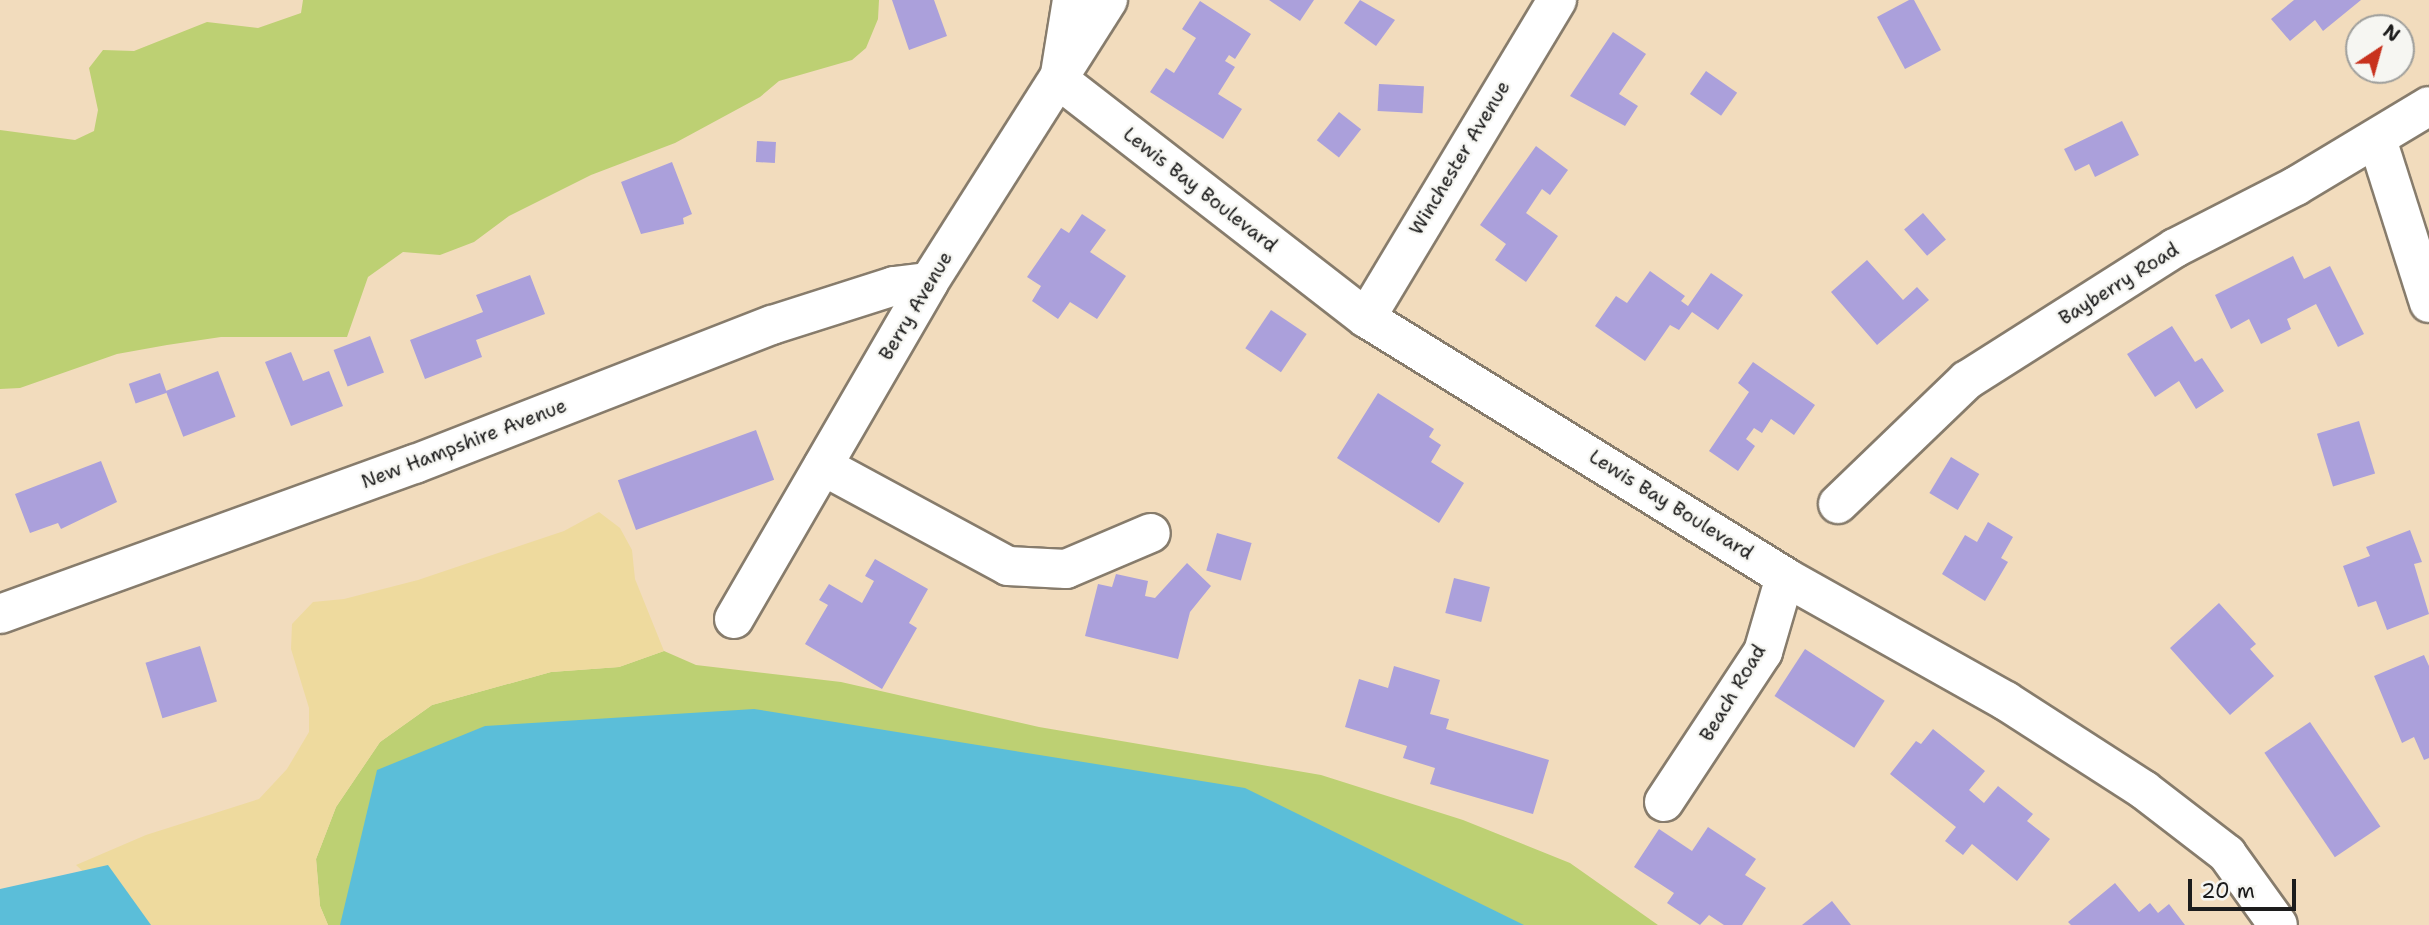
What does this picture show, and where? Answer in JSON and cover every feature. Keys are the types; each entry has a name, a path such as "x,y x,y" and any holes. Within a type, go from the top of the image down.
{"street":[{"path":"1059,80 1072,0"},
{"name":"Berry Avenue","path":"734,619 929,282 1108,0"},
{"name":"Winchester Avenue","path":"1366,318 1557,0"},
{"name":"Lewis Bay Boulevard","path":"1059,80 1366,318 1785,577 2006,701 2193,823 2227,854 2278,925"},
{"name":"Bayberry Road","path":"1838,503 1967,380 2175,248 2377,139 2429,106"},
{"path":"2377,139 2429,303"},
{"name":"New Hampshire Avenue","path":"0,614 402,469 785,320 894,286 929,282"},
{"path":"823,466 1008,566 1066,569 1151,533"},
{"name":"Beach Road","path":"1664,802 1763,652 1785,577"}],"green space":[{"path":"303,0 879,0 878,19 866,48 852,60 779,81 760,97 675,143 591,175 509,216 474,242 440,255 403,252 368,277 347,337 221,337 167,345 117,354 20,388 0,389 0,130 75,140 94,131 98,110 89,68 103,50 134,51 207,22 258,28 301,13"},
{"path":"664,651 696,665 841,682 1039,727 1321,775 1463,820 1570,863 1658,925 328,925 320,906 316,859 336,807 380,742 432,705 551,672 619,667"}],"sand":[{"path":"599,512 620,528 632,550 635,579 664,651 619,667 551,672 432,705 380,742 336,807 316,859 320,906 328,925 141,925 76,865 146,835 259,799 287,769 309,732 309,708 291,649 292,624 313,602 344,599 418,580 564,531"}],"water":[{"path":"754,709 1245,788 1524,925 340,925 377,770 485,726"},
{"path":"108,865 151,925 0,925 0,889"}],"building":[{"path":"892,0 934,0 947,36 909,50"},
{"path":"1269,0 1314,0 1300,21"},
{"path":"1360,0 1395,20 1376,46 1344,23"},
{"path":"1914,0 1941,50 1905,69 1877,17"},
{"path":"2294,0 2361,0 2323,31 2315,20 2290,41 2271,19"},
{"path":"1200,1 1251,34 1235,59 1229,55 1225,61 1235,67 1218,94 1242,109 1223,139 1150,92 1166,68 1174,73 1196,38 1182,29"},
{"path":"1613,32 1646,54 1619,94 1638,106 1625,126 1570,96"},
{"path":"1706,71 1737,93 1721,116 1690,94"},
{"path":"1379,84 1424,86 1423,113 1378,111"},
{"path":"1339,112 1361,129 1339,158 1317,140"},
{"path":"2122,121 2139,155 2095,177 2089,164 2075,171 2064,149"},
{"path":"757,141 776,142 775,163 756,162"},
{"path":"1536,146 1568,170 1550,195 1542,189 1526,213 1558,236 1526,282 1495,260 1506,244 1480,225"},
{"path":"672,162 692,214 683,218 684,224 641,234 621,182"},
{"path":"1923,213 1946,239 1927,256 1904,229"},
{"path":"1082,214 1106,230 1090,252 1126,276 1097,319 1070,302 1058,319 1032,301 1041,286 1027,277 1061,228 1069,233"},
{"path":"2293,256 2304,279 2330,266 2364,334 2338,347 2316,304 2287,319 2291,329 2261,344 2249,319 2231,329 2215,295"},
{"path":"1867,260 1903,300 1917,287 1929,300 1877,345 1831,292"},
{"path":"1650,271 1685,296 1681,301 1688,306 1711,273 1743,295 1718,330 1692,312 1679,330 1670,325 1645,361 1595,326 1616,296 1627,303"},
{"path":"530,275 545,314 476,340 482,357 425,379 410,340 483,312 476,295"},
{"path":"1271,310 1307,334 1281,372 1245,348"},
{"path":"2172,326 2195,362 2202,358 2224,391 2196,409 2179,381 2155,397 2127,354"},
{"path":"370,336 384,372 348,386 334,350"},
{"path":"291,352 303,381 329,371 343,406 291,426 265,362"},
{"path":"1753,362 1815,405 1794,435 1771,419 1762,433 1754,428 1746,439 1755,446 1738,471 1709,451 1749,392 1738,383"},
{"path":"218,371 236,417 183,437 166,391"},
{"path":"160,373 167,393 136,404 129,384"},
{"path":"1378,393 1434,429 1429,437 1441,445 1431,462 1464,483 1439,523 1337,458"},
{"path":"2359,421 2375,474 2333,486 2317,434"},
{"path":"756,430 774,480 636,530 618,480"},
{"path":"1951,457 1979,474 1958,510 1929,493"},
{"path":"101,461 117,502 61,529 58,523 30,533 15,494"},
{"path":"1988,522 2013,537 2001,558 2008,562 1985,601 1942,574 1965,535 1977,542"},
{"path":"2410,530 2422,562 2414,564 2429,614 2387,630 2376,601 2358,607 2343,566 2370,556 2366,547"},
{"path":"1217,533 1252,543 1241,580 1206,570"},
{"path":"875,559 928,589 909,623 917,628 882,689 805,644 828,605 819,600 829,584 862,603 874,581 865,576"},
{"path":"1187,563 1211,586 1190,612 1178,659 1085,636 1098,584 1112,587 1116,574 1148,581 1145,596 1155,598"},
{"path":"1454,578 1490,587 1481,622 1445,613"},
{"path":"2219,603 2256,644 2250,649 2274,676 2230,715 2170,648"},
{"path":"200,646 217,701 162,718 145,663"},
{"path":"1805,649 1885,701 1854,748 1775,696"},
{"path":"2424,655 2429,666 2429,758 2424,760 2414,737 2402,743 2374,676"},
{"path":"1394,666 1440,680 1430,714 1449,719 1446,729 1549,760 1533,814 1430,784 1435,768 1403,758 1407,746 1345,727 1359,679 1388,688"},
{"path":"2310,722 2380,826 2335,857 2264,753"},
{"path":"1933,729 1985,771 1969,790 1984,803 1998,786 2033,814 2027,821 2050,839 2017,881 1972,844 1963,855 1945,841 1956,827 1890,774 1916,741 1921,744"},
{"path":"1708,827 1756,859 1745,875 1766,888 1742,925 1724,925 1709,915 1700,925 1667,903 1674,893 1634,867 1659,829 1692,851"},
{"path":"2115,883 2139,912 2150,903 2158,913 2169,904 2185,925 2071,925 2068,922"},
{"path":"1832,901 1851,925 1802,925"}]}
